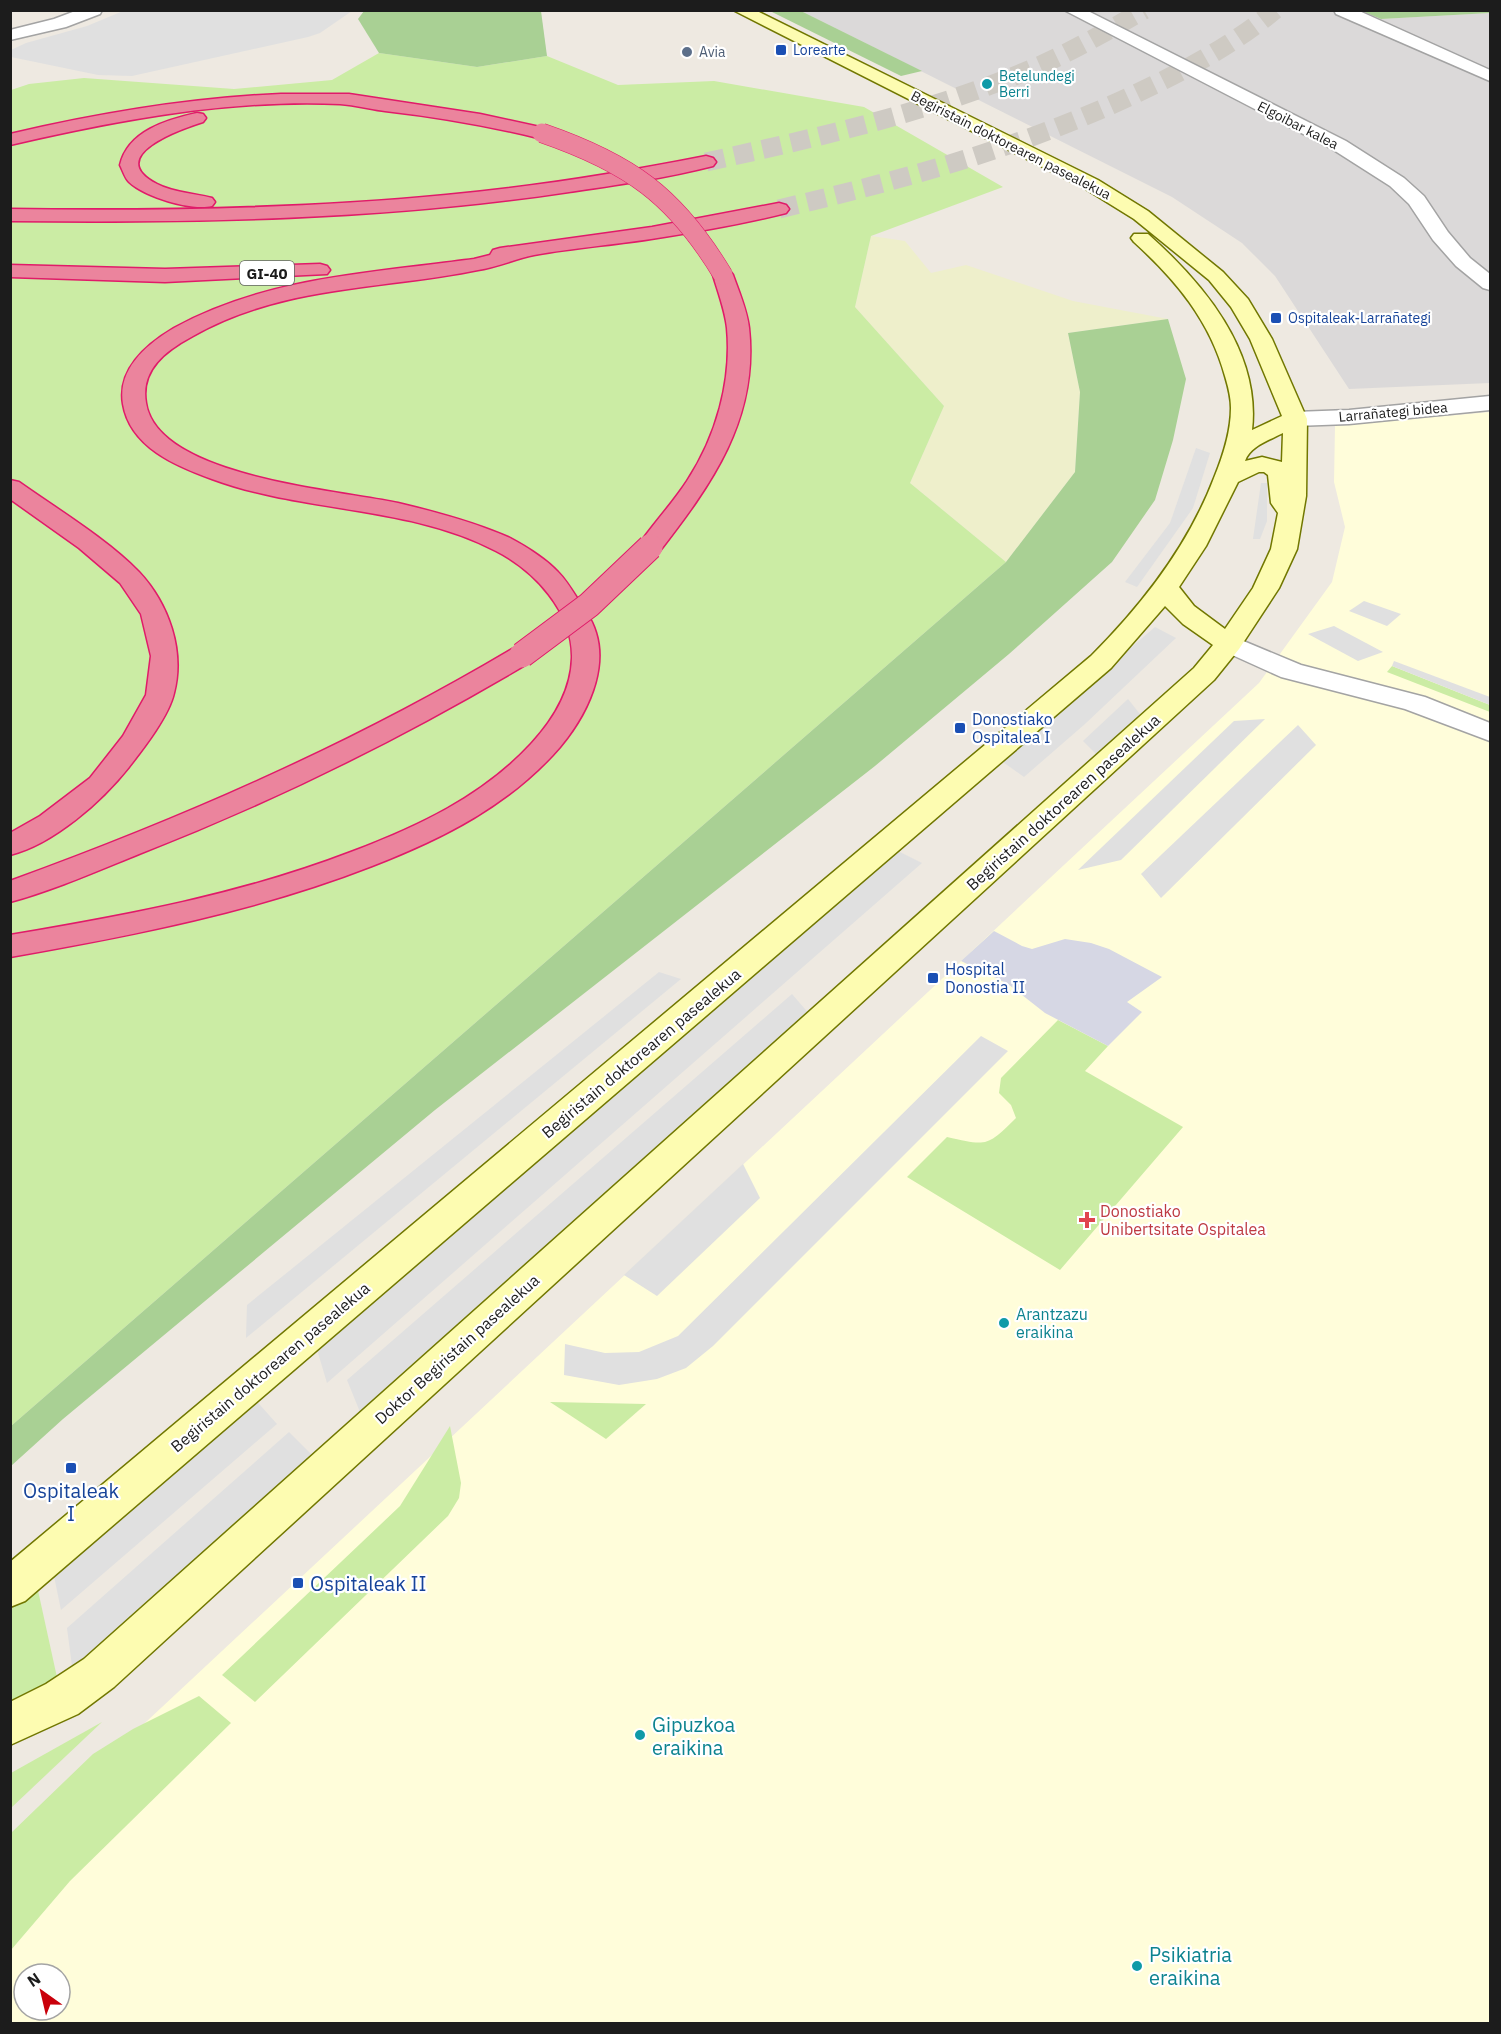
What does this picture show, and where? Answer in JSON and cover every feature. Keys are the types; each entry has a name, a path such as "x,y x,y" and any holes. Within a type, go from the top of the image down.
{"highway":[{"path":"10,140 108,117 198,104 313,99 349,99 459,114 542,133 590,150 638,177 662,194 706,243 723,275 738,327 738,365 730,408 713,457 690,495 650,547 588,604 522,655 433,709 319,766 209,816 10,892"},
{"path":"308,212 268,205 196,201 165,195 143,185 134,178 128,169 128,160 140,142 155,133 172,125 212,114 266,106 375,104"},
{"path":"10,215 187,217 308,212 446,201 582,184 706,162"},
{"name":"GI-40","path":"10,271 136,276 235,275 396,265 523,252 652,233 779,209"},
{"path":"10,946 137,923 209,907 292,885 368,858 439,826 494,794 536,758 563,724 581,690 586,657 582,631 573,610 556,585 531,562 502,545 437,521 396,510 227,478 197,466 176,456 155,441 136,416 133,402 136,375 145,361 162,345 184,331 224,312 301,290 478,264 523,252"},
{"path":"10,487 88,543 130,578 154,615 165,656 160,695 136,739 100,784 51,823 10,846"},
{"path":"10,874 203,811 319,766"}],"main road":[{"name":"Begiristain doktorearen pasealekua","path":"733,13 1070,188 1119,219 1168,263 1205,306 1254,389 1268,405 1295,419"},
{"name":"Begiristain doktorearen pasealekua","path":"733,13 1091,184 1142,215 1216,276 1240,304 1261,339 1295,419 1294,496 1284,549 1266,588 1228,643 1204,674 892,956"},
{"name":"Begiristain doktorearen pasealekua","path":"10,1588 1101,662 1135,628 1187,556 1206,522 1232,465 1243,408 1235,371 1220,333"},
{"path":"1232,465 1254,438 1295,419"},
{"path":"1232,465 1261,464 1274,468 1280,475 1281,500 1291,516"},
{"path":"1165,586 1175,605 1228,643"},
{"name":"Doktor Begiristain pasealekua","path":"10,1724 62,1699 99,1673 892,956"}],"street":[{"path":"10,41 94,10"},
{"name":"Elgoibar kalea","path":"1072,10 1339,145 1370,163 1417,200 1440,236 1463,262 1491,284"},
{"path":"1342,10 1491,76"},
{"path":"10,35 36,30"},
{"name":"Larrañategi bidea","path":"1295,419 1349,417 1491,403"},
{"path":"1228,643 1291,671 1415,703 1491,733"}],"shaded area":[{"path":"1362,10 1381,19 1490,13 1490,383 1349,389 1275,276 1242,243 1172,197 801,11"},
{"path":"123,11 352,11 320,33 308,37 132,76 98,75 11,57 11,50 26,43 87,26"},
{"name":"Donostiako Unibertsitate Ospitalea","path":"1490,412 1490,2023 11,2024 11,1848 1259,683 1332,582 1345,527 1334,482 1335,426"},
{"path":"1196,448 1210,453 1193,508 1137,587 1125,582 1170,523"},
{"path":"1261,483 1267,483 1267,521 1260,539 1253,539"},
{"path":"1364,601 1401,614 1387,626 1349,611"},
{"path":"1334,626 1383,652 1358,661 1308,634"},
{"path":"1155,627 1176,638 1085,724 1024,777 1000,760"},
{"path":"1394,661 1490,697 1490,705 1392,666"},
{"path":"1128,699 1143,718 1100,758 1083,741"},
{"path":"1265,719 1121,860 1078,870 1234,721"},
{"path":"1298,725 1316,745 1161,898 1141,874"},
{"path":"898,851 922,863 327,1383 316,1346"},
{"path":"994,931 1032,949 1065,939 1091,943 1109,949 1162,977 1127,1002 1142,1012 1108,1046 1045,1013 1008,984 961,961"},
{"path":"659,972 681,979 246,1338 247,1305"},
{"path":"792,994 811,1016 360,1412 347,1380"},
{"path":"981,1036 1008,1051 713,1346 686,1368 657,1379 619,1385 564,1375 565,1344 605,1353 639,1352 678,1336"},
{"path":"743,1164 760,1198 657,1296 624,1275"},
{"path":"253,1397 277,1424 61,1610 53,1571"},
{"path":"289,1432 312,1455 73,1673 67,1628"}],"green space":[{"path":"1490,10 1490,13 1381,19 1362,11"},
{"path":"364,11 541,11 547,56 477,67 379,53 358,19"},
{"path":"770,11 801,11 922,71 901,76"},
{"path":"379,53 477,67 547,56 618,85 714,81 864,107 1003,187 871,236 855,307 944,406 910,483 1006,562 11,1426 11,90 29,84 84,78 234,89 332,80"},
{"path":"871,236 905,241 931,273 966,265 1073,301 1168,319 1068,333 1080,392 1075,472 1006,562 910,483 944,406 855,307"},
{"path":"1168,319 1186,379 1173,440 1155,500 1112,562 1009,654 875,766 435,1110 63,1419 11,1466 11,1426 1006,562 1075,472 1080,392 1068,333"},
{"path":"1392,666 1490,705 1490,712 1387,672"},
{"path":"1058,1020 1108,1046 1085,1071 1183,1127 1060,1270 907,1177 947,1137 971,1142 986,1142 999,1134 1016,1118 1011,1105 999,1093 1001,1078"},
{"path":"550,1402 646,1404 606,1439"},
{"path":"450,1426 461,1483 459,1498 448,1516 255,1702 222,1675 400,1506"},
{"path":"37,1586 58,1682 11,1707 11,1609"},
{"path":"199,1696 231,1723 70,1881 11,1950 11,1833 93,1754 133,1729"},
{"path":"102,1722 11,1808 11,1773"}],"tunnel":[{"path":"706,162 835,132 961,96 1043,64 1144,10"},
{"path":"779,209 960,161 1048,131 1190,67 1242,35 1275,10"}],"place":[{"name":"Lorearte","path":"781,50"},
{"name":"Avia","path":"687,52"},
{"name":"Betelundegi Berri","path":"987,84"},
{"name":"Ospitaleak-Larrañategi","path":"1276,318"},
{"name":"Donostiako Ospitalea I","path":"960,728"},
{"name":"Hospital Donostia II","path":"933,978"},
{"name":"Donostiako Unibertsitate Ospitalea","path":"1087,1220"},
{"name":"Arantzazu eraikina","path":"1004,1323"},
{"name":"Ospitaleak I","path":"71,1468"},
{"name":"Ospitaleak II","path":"298,1583"},
{"name":"Gipuzkoa eraikina","path":"640,1735"},
{"name":"Psikiatria eraikina","path":"1137,1966"}]}
